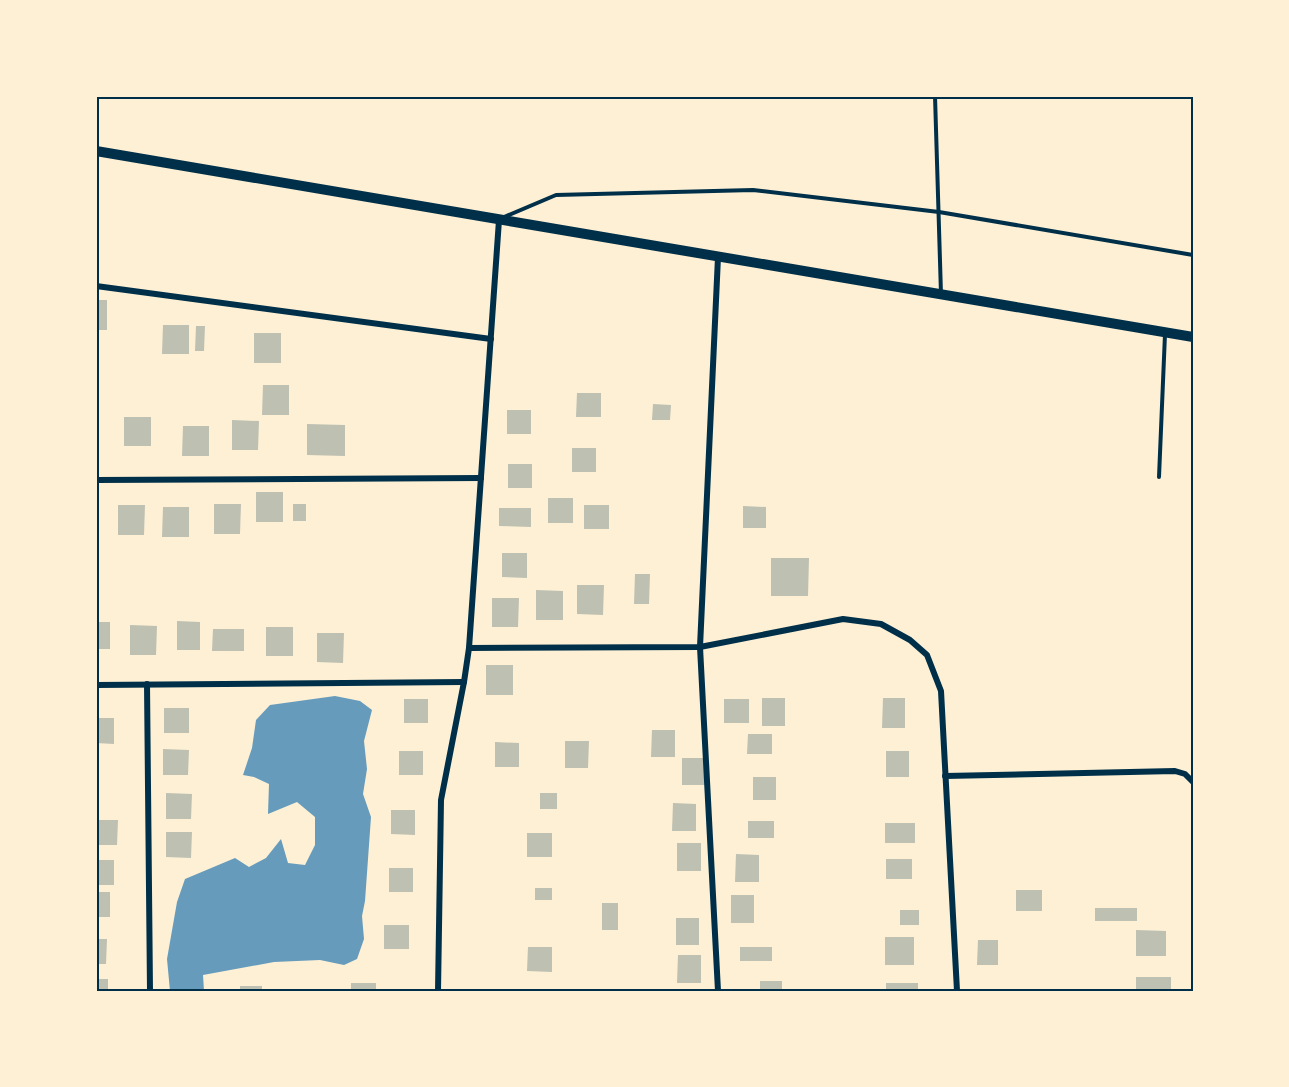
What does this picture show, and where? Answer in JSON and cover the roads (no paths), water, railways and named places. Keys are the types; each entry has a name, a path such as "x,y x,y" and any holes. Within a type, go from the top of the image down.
{"main road":[{"path":"96,151 1193,337"}],"street":[{"path":"438,991 441,800 469,648 499,219"},
{"path":"718,257 700,647 718,991"},
{"path":"96,286 491,339"},
{"path":"96,480 482,478"},
{"path":"469,648 700,647 843,619 881,624 910,640 927,655 941,691 957,991"},
{"path":"96,685 464,682"},
{"path":"147,684 150,991"},
{"path":"945,776 1175,771 1185,774 1193,782"}],"lane":[{"path":"935,96 941,294"},
{"path":"499,219 556,195 753,190 939,212 1193,255"},
{"path":"1158,477 1165,332"}],"water":[{"path":"335,696 360,701 372,710 364,741 367,769 363,794 371,817 362,916 364,939 357,959 344,965 320,960 274,962 203,975 204,991 170,991 167,959 177,902 185,879 235,858 249,867 266,858 281,839 288,863 305,865 315,845 315,817 297,802 268,814 269,784 243,775 252,748 256,720 270,705"}]}
